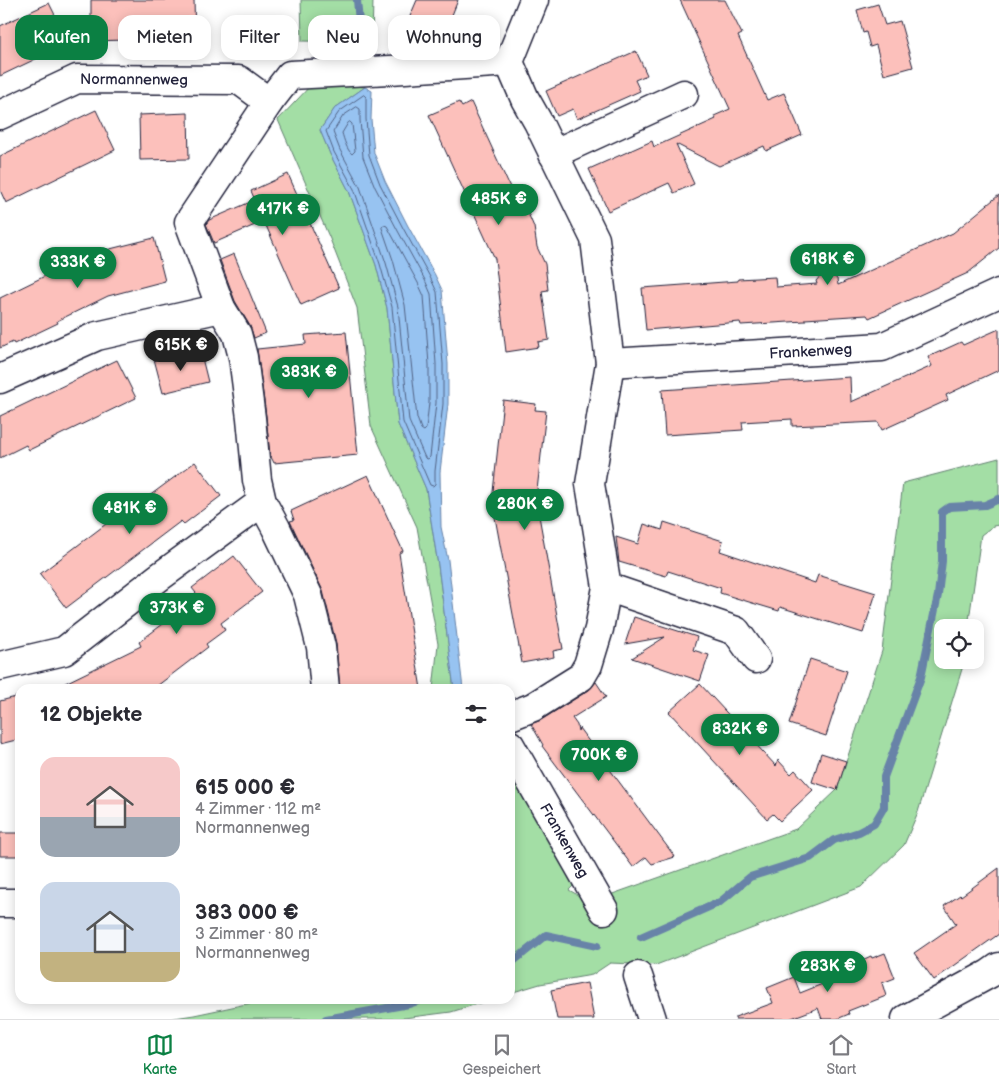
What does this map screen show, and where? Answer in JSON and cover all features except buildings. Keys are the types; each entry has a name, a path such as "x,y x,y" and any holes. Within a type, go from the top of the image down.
{"street":[{"path":"515,714 533,707 581,677 588,665 599,629 607,587 590,484 610,363 595,239 525,99 509,62 534,0"},
{"path":"325,684 321,647 308,596 262,502 256,480 251,418 243,357 237,334 221,308 189,222 269,102 290,75 509,62"},
{"name":"Normannenweg","path":"0,115 77,79 239,80 269,102"},
{"path":"553,154 684,94"},
{"name":"Frankenweg","path":"610,363 882,346 999,293"},
{"path":"0,379 97,336 221,308"},
{"path":"0,666 64,651 158,578 262,502"},
{"path":"607,587 736,631 756,659"},
{"name":"Frankenweg","path":"515,754 604,910"},
{"path":"0,903 15,903"},
{"path":"906,1019 999,967"},
{"path":"638,976 652,1019"}],"green space":[{"path":"301,0 373,0 373,15 308,15 308,41 302,41"},
{"path":"313,83 365,87 335,108 320,130 349,191 376,265 387,308 398,424 426,489 453,684 434,684 438,644 417,527 371,426 357,308 330,239 278,120"},
{"path":"999,458 999,525 993,526 981,535 969,619 934,619 934,669 962,669 918,812 904,845 861,887 656,965 610,963 592,975 540,984 515,992 515,775 577,882 569,890 590,902 796,829 837,790 882,651 903,483"},
{"path":"246,1004 477,1004 451,1012 396,1019 168,1019"}],"water":[{"path":"365,87 372,91 371,119 374,153 385,181 442,290 448,364 448,404 440,472 441,527 448,560 462,684 453,684 426,489 398,424 387,308 376,265 349,191 320,130 335,108"}],"waterway":[{"path":"357,0 358,15"},
{"path":"641,937 720,902 750,877 810,858 834,840 859,832 874,824 884,807 884,777 921,677 938,595 942,561 942,512 949,507 985,505 999,499"},
{"path":"515,960 546,935 597,946"},
{"path":"326,1019 409,1004"}]}
